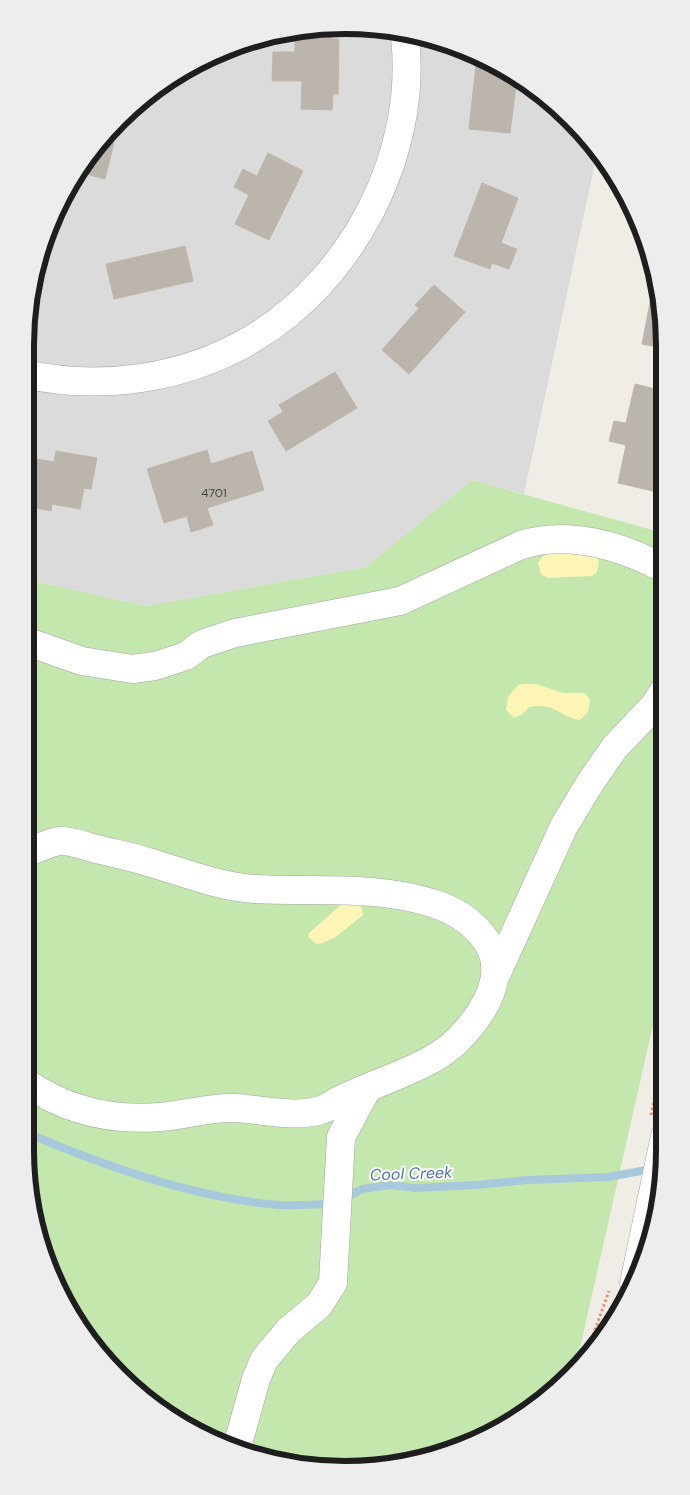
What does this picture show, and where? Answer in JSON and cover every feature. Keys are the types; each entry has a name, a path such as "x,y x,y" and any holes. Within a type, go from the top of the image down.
{"street":[{"path":"34,375 64,380 100,382 157,376 210,360 252,339 288,314 324,278 362,225 378,197 396,145 403,110 406,80 405,40"},
{"path":"34,644 82,661 132,669 155,666 186,656 202,644 235,633 400,601 522,545 538,540 566,537 601,545 646,559 656,564"},
{"path":"34,1088 49,1098 83,1110 132,1118 161,1117 230,1107 301,1113 323,1110 341,1099 436,1057 470,1026 489,997 496,974 564,826 584,792 615,747 656,703"},
{"path":"34,850 61,841 244,887 399,896 436,904 466,920 486,939 494,955 496,974"},
{"path":"238,1443 256,1379 264,1360 288,1331 319,1305 333,1283 341,1137 367,1089"},
{"path":"642,1244 655,1184"}],"path":[{"path":"591,1340 602,1310"}],"shaded area":[{"path":"365,34 426,44 464,57 501,75 518,86 565,125 595,161 524,494 472,480 366,567 146,606 34,581 34,325 36,304 44,264 57,226 75,189 86,172 125,125 156,98 189,75 245,50 304,36"}],"green space":[{"path":"472,480 656,531 656,1011 578,1356 550,1384 518,1409 501,1420 464,1438 426,1451 386,1459 325,1461 264,1451 226,1438 189,1420 156,1397 125,1370 86,1323 66,1288 50,1250 36,1191 34,1170 34,581 146,606 366,567"}],"sand":[{"path":"554,545 594,553 599,562 597,572 592,576 549,578 541,575 538,562"},
{"path":"536,684 563,693 585,693 590,700 588,712 580,720 545,706 538,706 529,707 523,714 514,718 506,710 508,697 518,685"},
{"path":"344,902 360,906 363,915 336,937 323,943 317,944 308,937 309,933"}],"building":[{"path":"331,34 331,39 339,39 338,94 333,94 332,110 301,109 302,81 272,81 273,52 295,52 295,38"},
{"path":"476,63 516,85 510,133 469,129"},
{"path":"109,142 114,143 105,179 85,174"},
{"path":"268,153 303,171 269,240 235,224 249,195 234,187 243,169 257,176"},
{"path":"482,183 518,198 501,243 517,249 509,269 492,263 490,269 454,256"},
{"path":"185,246 193,281 114,299 106,264"},
{"path":"434,285 465,312 409,374 382,350 419,308 415,305"},
{"path":"652,293 656,325 656,347 642,344"},
{"path":"335,372 357,408 286,451 268,421 283,412 279,405"},
{"path":"635,384 656,389 656,478 653,491 618,483 626,445 609,441 614,421 626,423"},
{"path":"207,450 211,464 252,451 264,490 207,508 213,525 191,532 187,516 164,523 147,469"},
{"path":"56,451 97,458 91,489 84,488 80,509 52,504 51,511 34,508 34,459 54,462"}],"waterway":[{"name":"Cool Creek","path":"34,1136 117,1168 182,1188 247,1201 279,1205 332,1204"},
{"name":"Cool Creek","path":"343,1199 362,1189 391,1185 415,1188 527,1180 608,1177 652,1169"}]}
